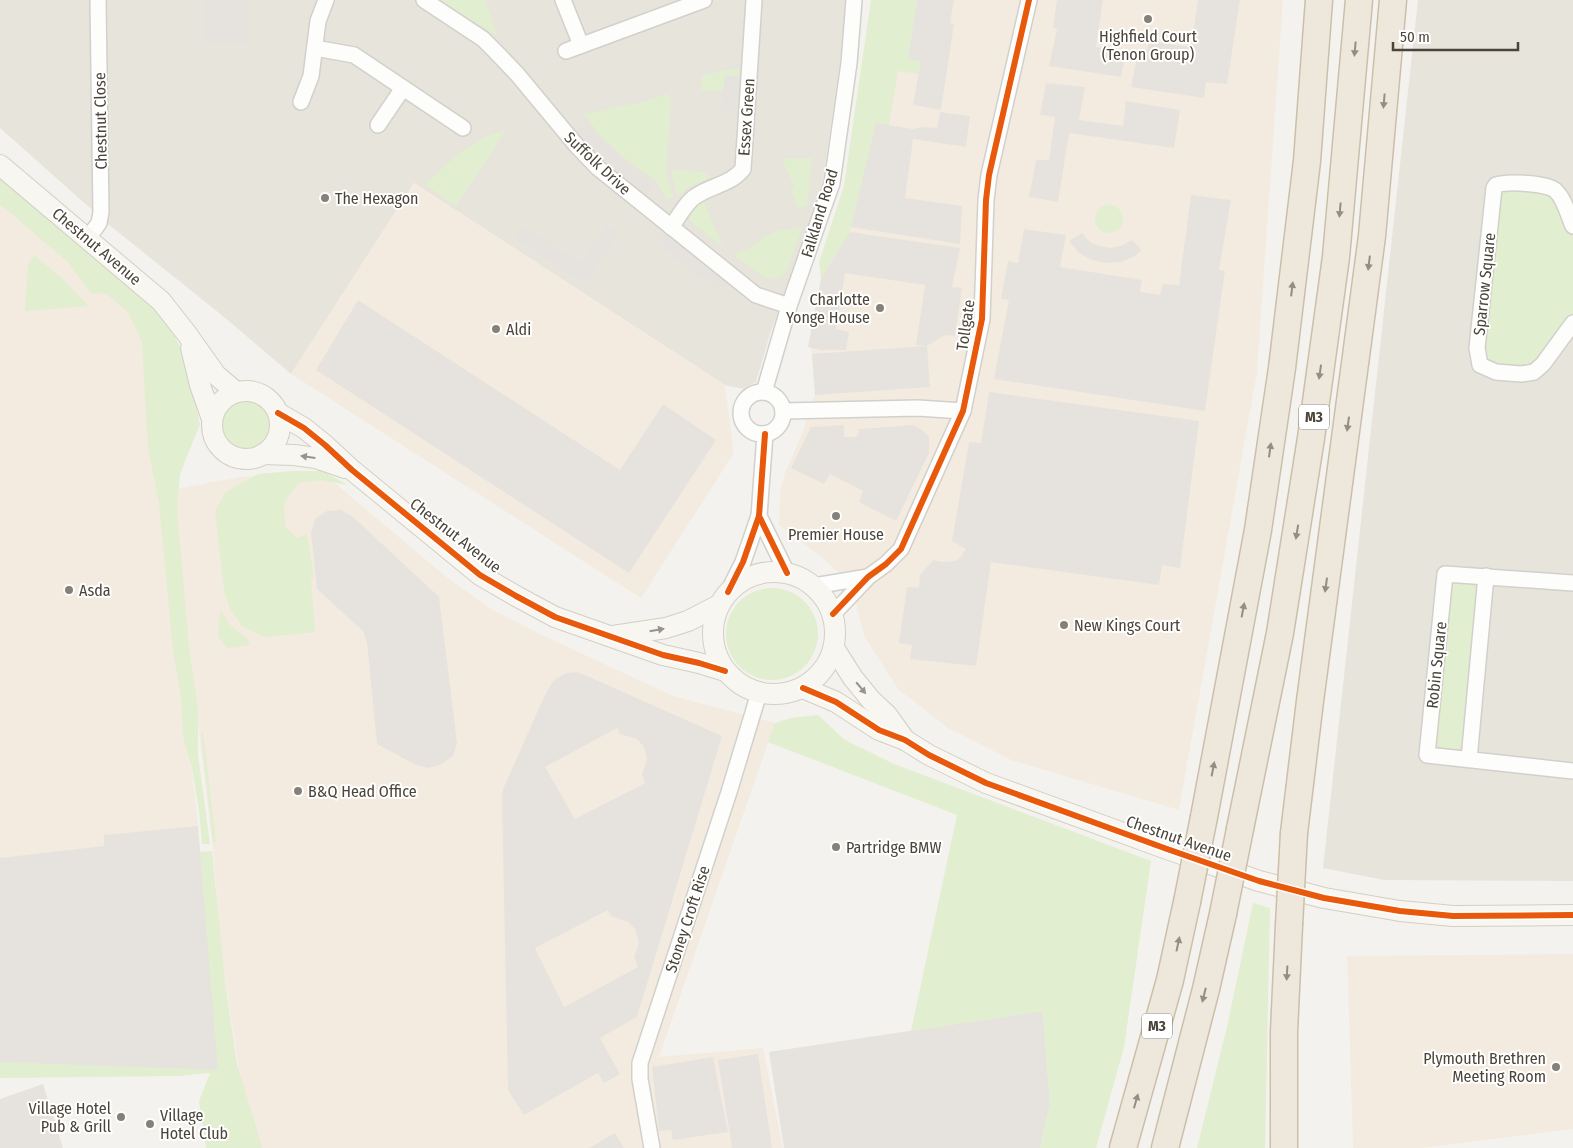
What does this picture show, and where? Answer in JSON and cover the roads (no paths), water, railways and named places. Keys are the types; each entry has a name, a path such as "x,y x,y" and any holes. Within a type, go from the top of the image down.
{"highway":[{"name":"M3","path":"1123,1148 1170,980 1204,817 1258,530 1282,368 1307,162 1319,0"},
{"name":"M3","path":"1165,1148 1206,989 1280,633 1311,438 1336,257 1359,0"},
{"name":"M3","path":"1284,1148 1284,1032 1294,832 1372,236 1393,0"}],"street":[{"name":"Chestnut Close","path":"88,238 99,223 101,212 98,0"},
{"path":"301,102 311,76 318,20 326,0"},
{"name":"Suffolk Drive","path":"424,0 489,45 517,74 565,133 598,168 756,295 789,306"},
{"path":"563,0 581,45"},
{"path":"566,51 704,0"},
{"name":"Essex Green","path":"671,226 690,200 696,195 736,177 743,169 754,0"},
{"name":"Falkland Road","path":"764,392 789,306 832,184 848,63 854,0"},
{"name":"Tollgate","path":"833,614 868,577 886,564 901,549 963,411 982,319 986,200 989,176 1030,0"},
{"path":"314,48 354,55 463,128"},
{"path":"378,124 403,88"},
{"name":"Chestnut Avenue","path":"0,165 161,301 216,376 236,392"},
{"name":"Sparrow Square","path":"1573,226 1560,196 1554,189 1508,182 1496,185 1494,188 1477,348 1480,365 1496,372 1521,374 1534,372 1543,364 1573,323"},
{"name":"Chestnut Avenue","path":"187,334 200,385 212,419"},
{"path":"246,390 256,392 273,404 278,413 280,424 278,436 272,446 263,454 254,458 244,459 223,451 216,442 212,431 212,419 215,410 220,402 236,392 246,390"},
{"path":"764,392 777,398 783,411 780,424 771,432 764,434 751,431 741,414 746,400 751,396 764,392"},
{"path":"783,411 918,408 963,411"},
{"name":"Chestnut Avenue","path":"278,413 326,444 352,470 480,575 555,617 663,655 700,663 724,671"},
{"path":"724,599 745,579 765,572 787,573 801,578 814,586 825,599 833,614 836,631 834,648 828,664 817,678 803,688 789,693 774,695 759,693 740,685 724,671 716,656 712,639 713,622 724,599 743,562 759,516 764,434"},
{"name":"Chestnut Avenue","path":"263,454 316,458 352,470"},
{"path":"759,516 787,573"},
{"name":"Robin Square","path":"1573,583 1445,574 1427,755 1573,771"},
{"path":"1469,759 1486,576"},
{"name":"Tollgate","path":"814,586 868,577"},
{"name":"Chestnut Avenue","path":"609,636 666,628 688,621 724,599"},
{"name":"Chestnut Avenue","path":"834,648 852,678 887,715 905,740"},
{"name":"Chestnut Avenue","path":"803,688 836,702 879,730 905,740 929,756 986,783 1167,849 1268,883 1324,898 1400,911 1453,916 1573,914"},
{"name":"Stoney Croft Rise","path":"652,1148 640,1079 640,1063 729,792 759,693"}],"place":[{"name":"Highfield Court (Tenon Group)","path":"1148,19"},
{"name":"The Hexagon","path":"325,198"},
{"name":"Charlotte Yonge House","path":"880,308"},
{"name":"Aldi","path":"496,329"},
{"name":"Premier House","path":"836,516"},
{"name":"Asda","path":"69,590"},
{"name":"New Kings Court","path":"1064,625"},
{"name":"B&Q Head Office","path":"298,791"},
{"name":"Partridge BMW","path":"836,847"},
{"name":"Plymouth Brethren Meeting Room","path":"1556,1067"},
{"name":"Village Hotel Pub & Grill","path":"121,1117"},
{"name":"Village Hotel Club","path":"150,1124"}]}
